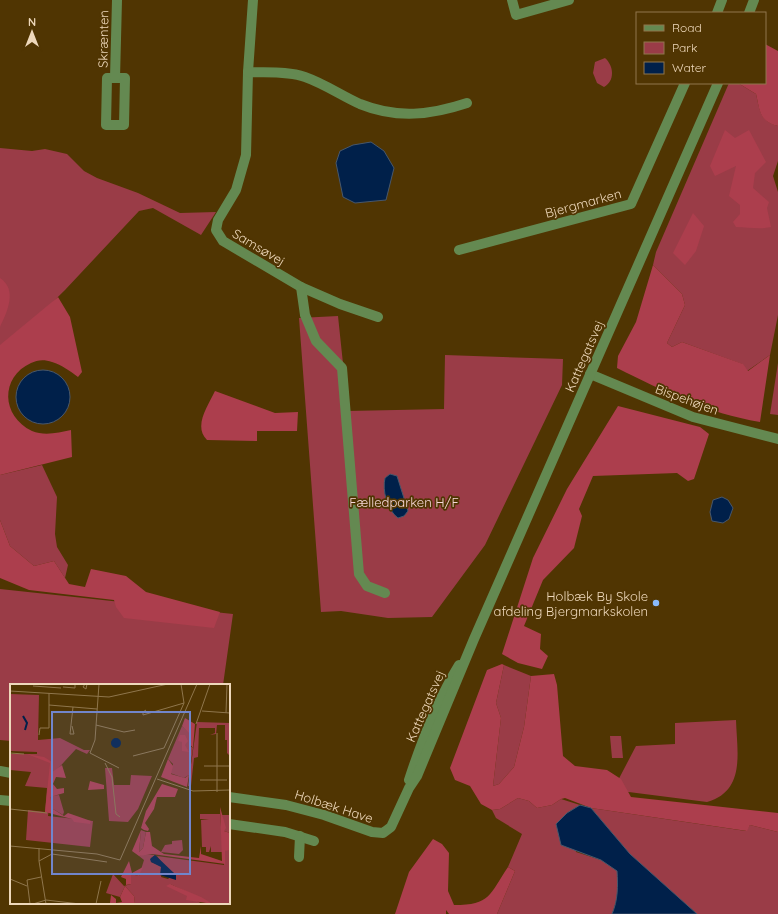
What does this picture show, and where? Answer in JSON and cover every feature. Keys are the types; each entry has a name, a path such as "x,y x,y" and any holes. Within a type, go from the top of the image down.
{"street":[{"name":"Skrænten","path":"116,78 117,0"},
{"name":"Samsøvej","path":"253,0 248,72 246,155 236,190 218,220 216,230 223,241 302,287 340,304 378,317"},
{"path":"512,0 516,15 569,0"},
{"path":"716,12 722,0"},
{"path":"749,12 754,0"},
{"path":"248,72 299,76 323,84 361,104 406,114 425,114 467,103"},
{"name":"Skrænten","path":"107,78 116,78 125,78 124,125 106,125 107,78"},
{"name":"Bjergmarken","path":"459,250 631,204 685,84"},
{"name":"Kattegatsvej","path":"383,833 392,825 409,788 417,776 474,639 718,84"},
{"path":"302,287 305,315 316,341 342,368 359,574 367,586 385,593"},
{"name":"Bispehøjen","path":"590,374 693,417 778,439"},
{"name":"Kattegatsvej","path":"409,788 409,781 423,738 448,682 474,639"},
{"path":"0,771 10,773"},
{"name":"Holbæk Have","path":"230,797 286,805 324,815 368,831 383,833"},
{"path":"230,824 300,836 314,841"},
{"path":"299,857 300,836"}],"green space":[{"path":"605,58 612,69 612,77 608,84 604,87 597,83 593,73 595,62"},
{"path":"729,84 740,84 756,94 760,110 764,118 772,124 778,126 778,161 773,176 778,192 778,315 770,355 747,371 742,364 682,342 672,347 667,343 685,305 682,294 653,265 656,252"},
{"path":"0,148 32,151 45,149 67,154 84,171 97,178 138,193 180,213 216,212 201,235 153,208 139,211 65,290 7,347 0,412"},
{"name":"Fælledparken H/F","path":"338,316 348,411 444,409 445,355 563,359 562,385 485,545 432,617 388,618 341,611 321,612 299,318"},
{"path":"778,363 778,415 770,414"},
{"path":"42,465 57,497 55,534 57,547 68,565 65,578 54,561 34,566 10,546 0,520 0,475"},
{"path":"0,589 233,614 223,684 10,684 10,741 0,740"},
{"path":"504,665 531,676 524,727 514,767 499,784 493,786 501,718 496,703"},
{"path":"736,720 738,757 734,780 728,789 719,797 707,802 613,790 636,746 675,744 675,723"},
{"path":"610,736 621,736 623,758 612,758"},
{"path":"518,798 529,801 537,808 552,805 561,799 580,805 567,813 576,852 601,860 615,869 626,872 612,914 497,914 515,871 508,867 522,834 496,818 492,810 500,809"},
{"path":"591,808 746,831 750,825 778,832 778,914 697,914 616,843 608,829"}],"shaded area":[{"path":"766,45 778,51 778,126 767,121 761,114 756,94 740,84 766,84"},
{"path":"725,130 735,138 749,130 766,162 755,173 753,188 769,202 767,208 771,227 736,227 733,222 740,214 740,205 729,196 736,166 715,176 710,166"},
{"path":"693,213 704,226 696,251 685,265 673,253"},
{"path":"653,265 682,294 685,305 667,343 672,347 682,342 743,364 748,371 770,355 760,422 722,413 687,401 617,368 618,356 636,322"},
{"path":"0,278 9,289 10,295 8,308 0,327"},
{"path":"58,297 70,317 82,372 78,377 56,363 46,360 36,361 21,369 14,377 8,397 14,416 32,431 46,434 71,430 72,457 0,475 0,345"},
{"path":"215,391 275,413 298,412 297,431 257,431 257,441 207,440 201,429 202,422 203,416"},
{"path":"618,406 700,427 709,434 694,479 688,481 677,473 593,476 579,509 582,516 574,548 543,580 524,626 541,634 540,649 548,656 542,669 518,663 502,654 533,558 567,489"},
{"path":"0,520 10,546 34,566 54,561 69,584 85,587 91,569 126,576 146,592 220,612 214,628 124,618 116,607 114,600 29,590 0,578"},
{"path":"502,664 504,665 496,703 501,718 493,786 499,784 514,767 524,727 531,676 554,674 557,685 563,756 575,766 607,770 621,779 631,797 778,813 778,832 750,825 747,831 591,808 565,798 552,805 537,808 529,801 518,798 500,809 492,810 481,804 470,786 455,780 450,768 487,670"},
{"path":"433,839 442,844 449,853 448,891 454,905 466,905 482,900 492,891 508,867 515,871 497,914 449,914 446,910 446,914 395,914 409,872"}],"water":[{"path":"371,142 384,151 394,168 386,200 355,203 343,197 336,163 340,151 353,145"},
{"path":"38,370 48,370 58,374 66,382 70,392 70,402 66,412 58,420 48,424 38,424 28,420 20,412 16,402 16,392 20,382 28,374"},
{"path":"390,474 397,476 408,511 404,516 398,518 391,510 386,500 384,483 385,478"},
{"path":"722,497 728,500 733,508 729,519 723,523 712,521 710,512 713,500"},
{"path":"580,805 591,808 630,854 697,914 612,914 617,893 617,871 601,860 561,845 556,824 567,813"}],"place":[{"name":"Holbæk By Skole afdeling Bjergmarkskolen","path":"656,603"}]}
